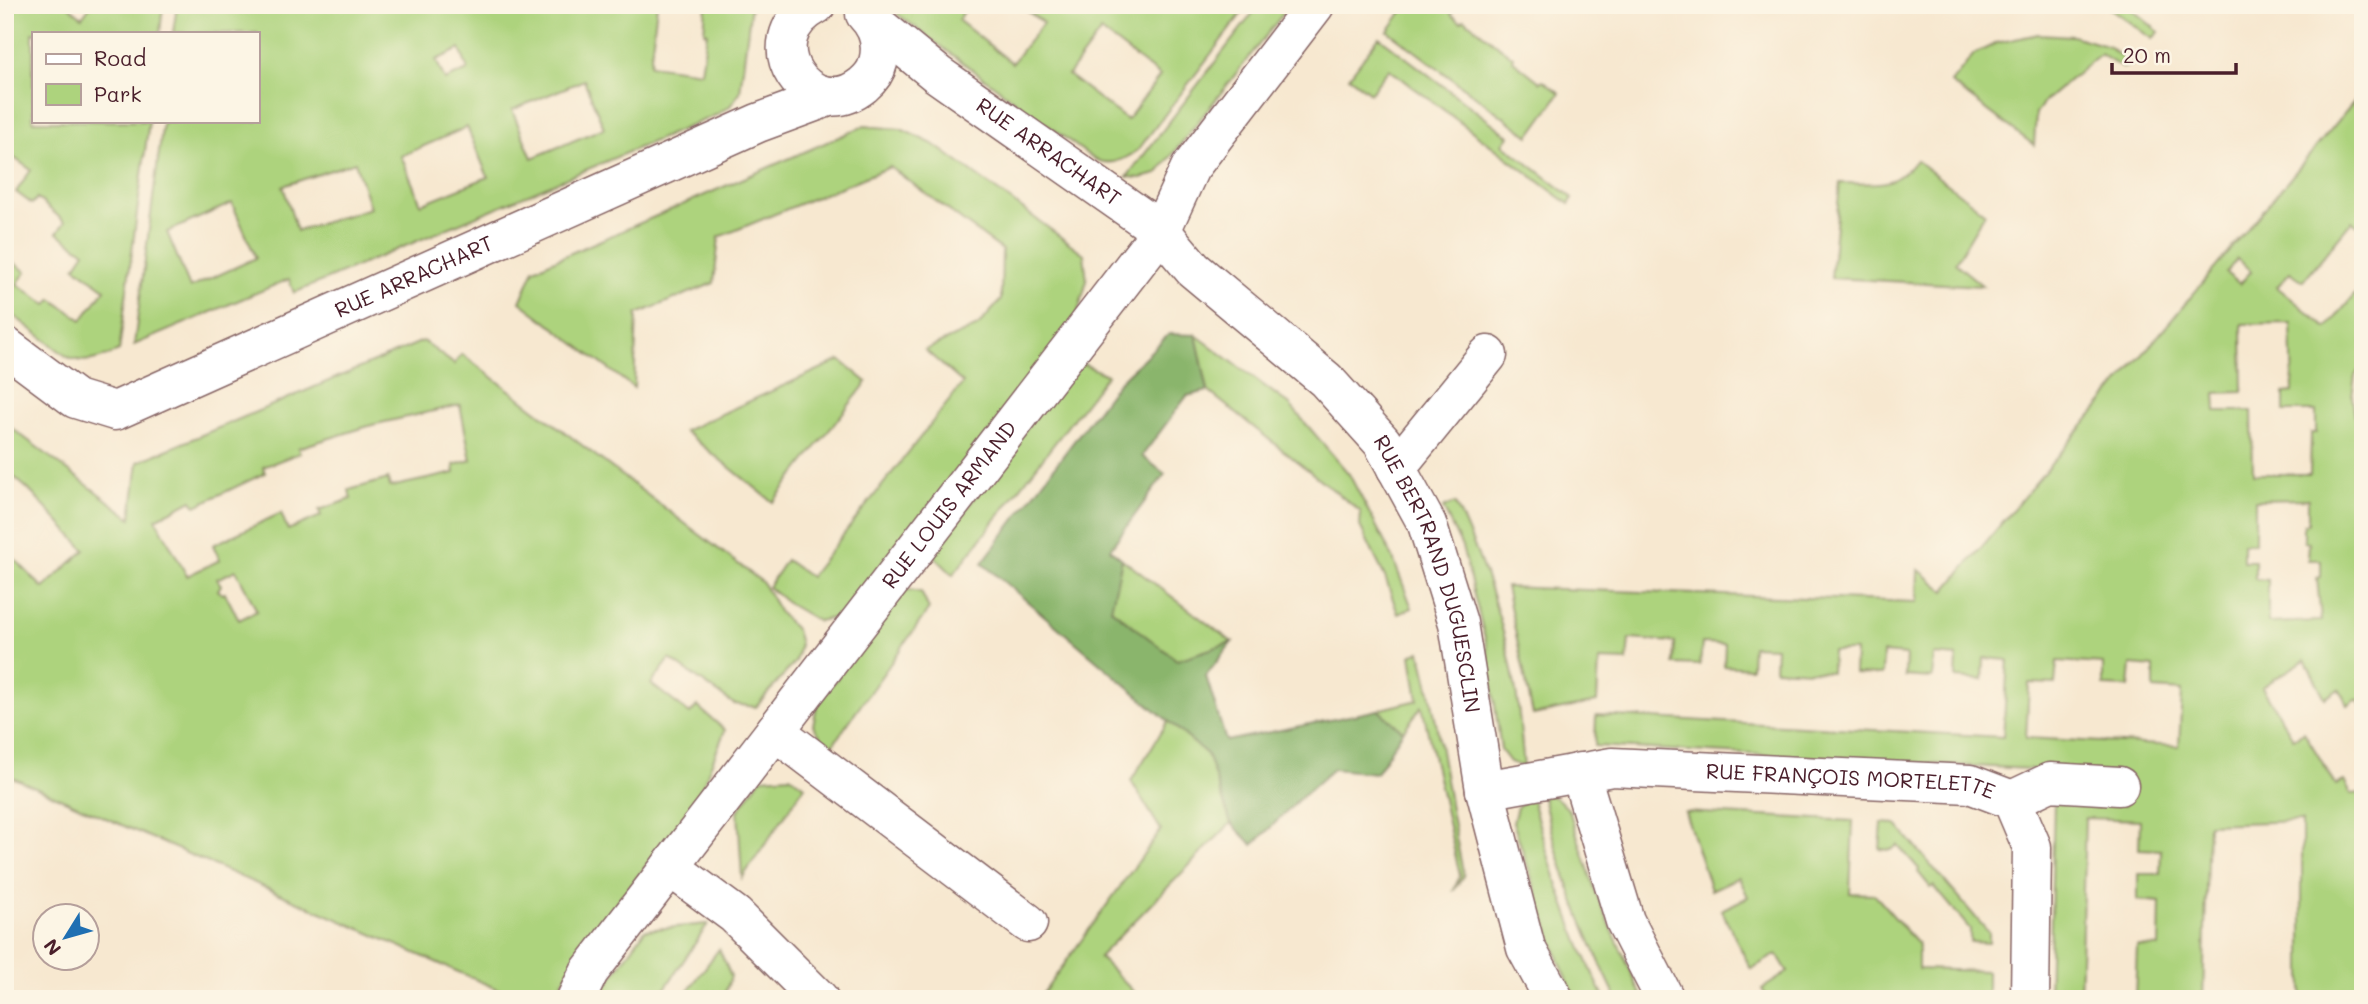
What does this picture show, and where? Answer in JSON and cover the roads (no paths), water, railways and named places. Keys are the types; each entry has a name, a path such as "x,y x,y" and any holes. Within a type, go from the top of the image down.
{"street":[{"name":"RUE LOUIS ARMAND","path":"576,999 589,972 1161,231 1190,168 1315,5"},
{"path":"803,11 786,46 787,58 793,72 803,84 816,93 844,93 900,75 937,74"},
{"name":"RUE ARRACHART","path":"862,13 937,74 1161,231"},
{"name":"RUE ARRACHART","path":"5,346 76,399 115,411 758,123 844,93 869,80 877,67 881,51 878,36 862,13"},
{"name":"RUE BERTRAND DUGUESCLIN","path":"1161,231 1193,269 1326,380 1382,442 1427,524 1458,623 1485,790 1526,948 1554,999"},
{"path":"1396,468 1488,355"},
{"path":"775,731 1028,923"},
{"name":"RUE FRANÇOIS MORTELETTE","path":"1485,790 1612,767 1970,784 2012,800 2032,847 2030,999"},
{"path":"1580,772 1625,921 1665,999"},
{"path":"2012,800 2050,782 2119,786"},
{"path":"670,867 735,915 819,999"}]}
